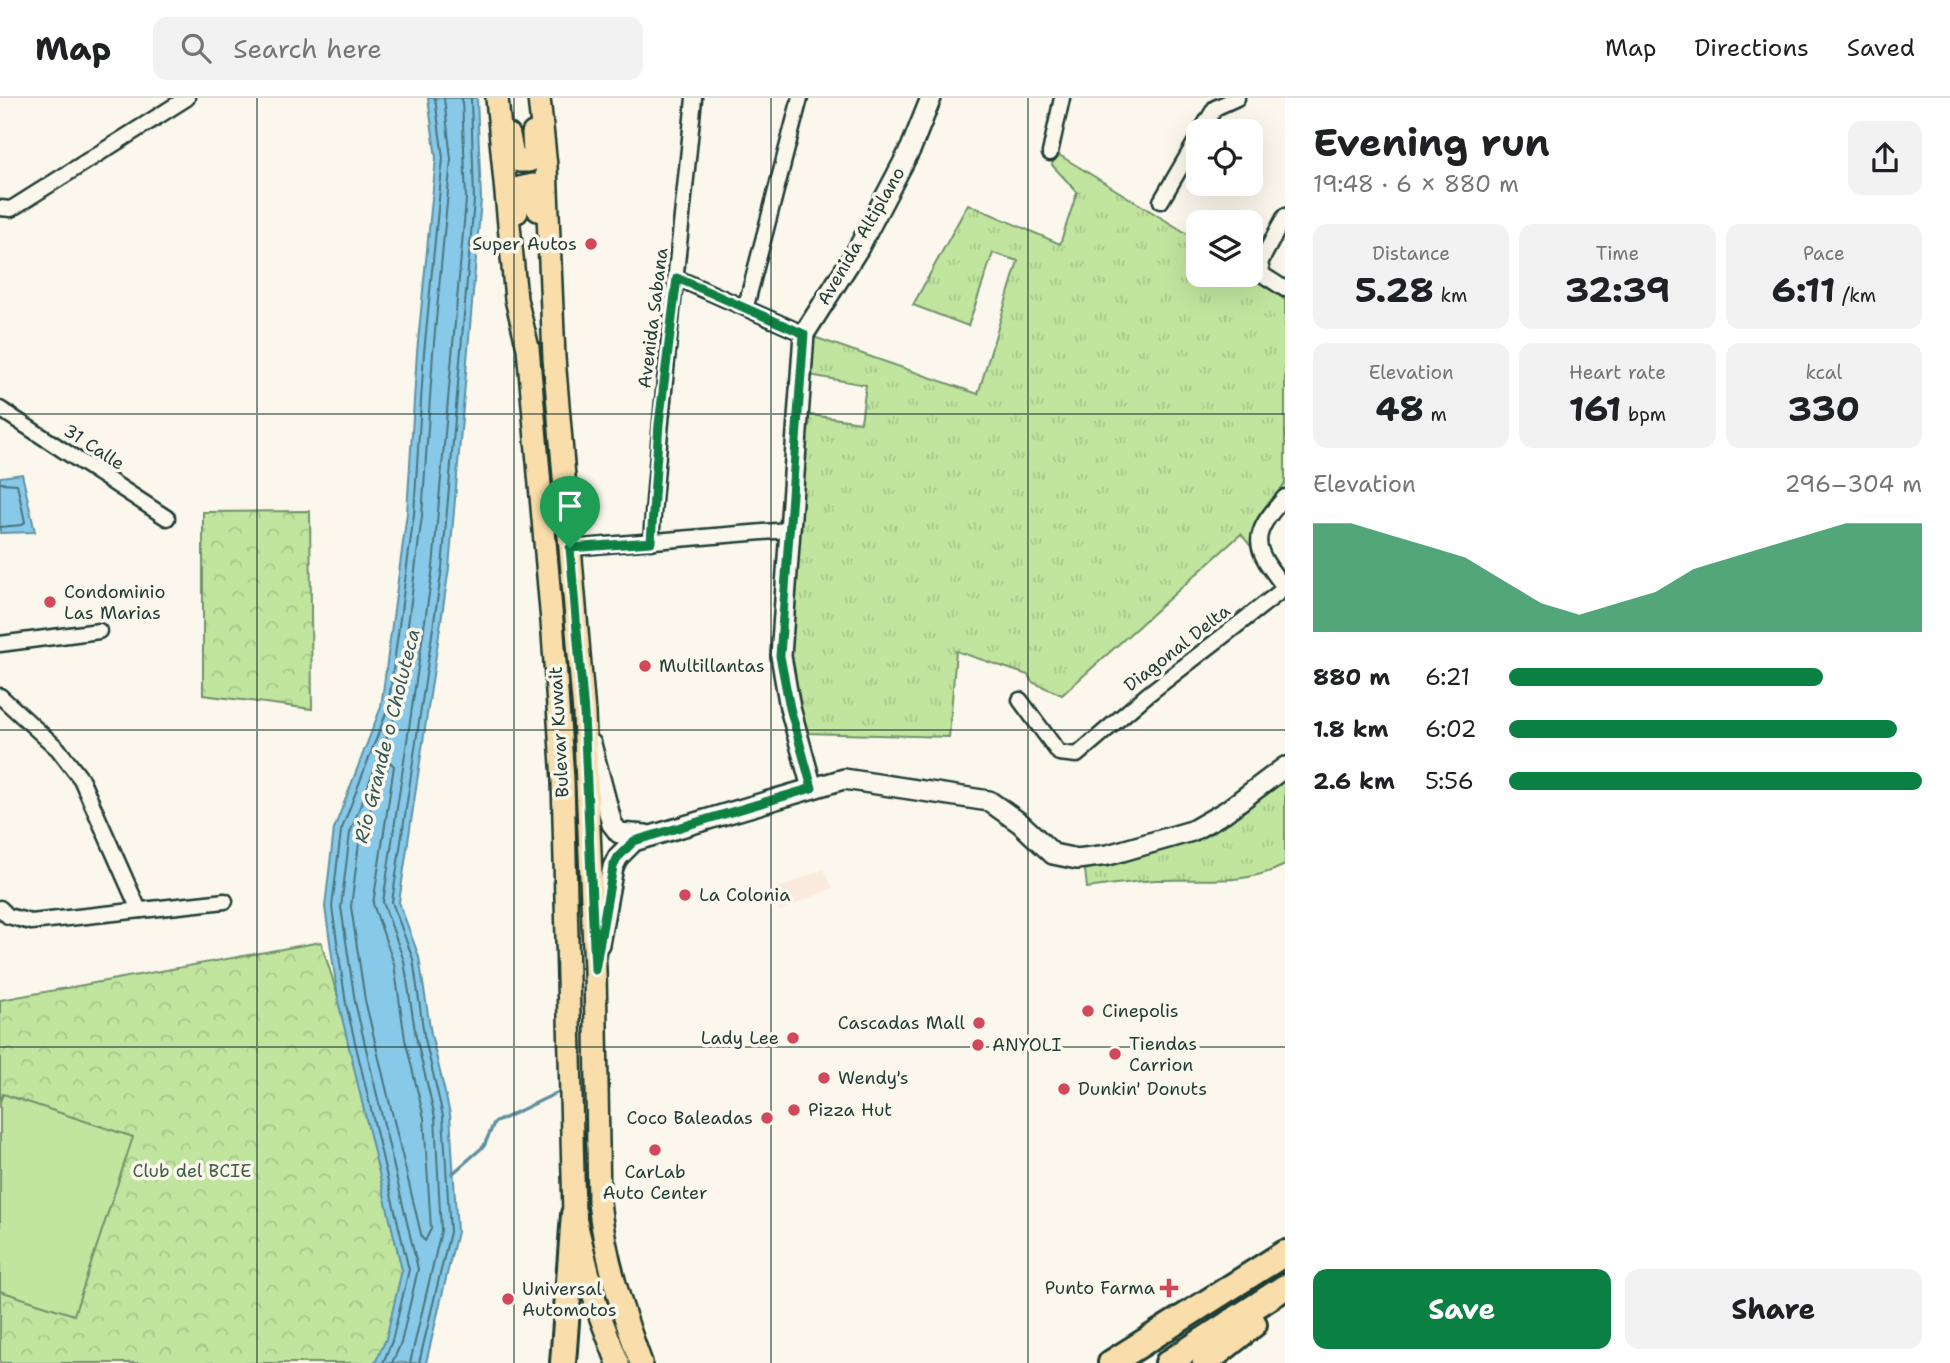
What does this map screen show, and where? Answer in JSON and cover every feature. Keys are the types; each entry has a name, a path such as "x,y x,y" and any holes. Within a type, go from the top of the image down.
{"highway":[{"path":"563,1363 575,1214"},
{"path":"1114,1360 1285,1253"},
{"path":"1168,1363 1285,1287"},
{"path":"1205,1363 1261,1319 1285,1287"}],"main road":[{"name":"Bulevar Kuwait","path":"497,98 516,299 528,348 547,542 562,770 575,1214 597,1308 618,1363"},
{"path":"506,98 510,150 513,157 519,161 529,161 534,154 531,98"},
{"name":"Bulevar Kuwait","path":"539,98 546,166 554,358 584,713 603,1236 626,1322 641,1363"},
{"path":"528,348 516,198 519,188 525,184 533,185 537,191 554,358"}],"street":[{"path":"1,209 11,208 187,98"},
{"name":"Avenida Sabana","path":"651,542 659,424 677,278 694,98"},
{"path":"746,306 800,98"},
{"name":"Avenida Altiplano","path":"812,788 790,708 780,656 804,334 858,249 911,148 931,98"},
{"path":"1050,153 1062,98"},
{"path":"1208,119 1215,108 1237,98"},
{"path":"1161,201 1186,158"},
{"path":"1285,216 1260,263 1263,275 1285,289"},
{"path":"677,278 746,306 804,334"},
{"name":"31 Calle","path":"0,409 167,518"},
{"name":"Diagonal Delta","path":"1020,700 1059,752 1077,755 1147,695 1285,588 1263,555 1258,542 1263,521 1285,497"},
{"path":"570,548 788,530"},
{"path":"0,644 99,631"},
{"path":"0,696 34,724 81,779 139,910"},
{"path":"584,713 611,824 620,832 647,835"},
{"path":"595,970 613,867 624,850 647,835 844,779 972,796 1000,809 1053,854 1077,859 1108,855 1192,831 1225,813 1285,767"},
{"path":"0,908 8,916 31,922 225,901"}],"shaded area":[{"path":"824,869 833,888 780,911 772,891"}],"green space":[{"path":"1056,153 1186,233 1186,287 1263,287 1263,283 1285,300 1285,484 1256,520 1252,548 1241,534 1062,695 1032,682 1028,675 956,651 949,737 805,733 788,668 803,414 861,422 866,385 809,375 814,337 978,394 1018,261 993,253 968,326 913,305 968,204 1060,244 1077,192 1052,165"},
{"path":"310,511 312,709 203,695 203,512"},
{"path":"1285,777 1285,865 1254,876 1222,880 1148,881 1087,888 1085,870 1212,833"},
{"name":"Club del BCIE","path":"321,942 390,1161 406,1244 399,1363 0,1363 0,1000"},
{"path":"3,1094 133,1137 74,1315 0,1291 0,1102"}],"water":[{"name":"Río Grande o Choluteca","path":"428,98 477,98 481,200 449,568 399,902 419,957 431,1034 450,1114 457,1232 426,1363 375,1363 386,1339 402,1270 339,1005 325,907 334,829 381,707 407,513 417,352 436,158"},
{"path":"22,474 35,532 0,533 0,477"}],"waterway":[{"path":"452,1174 484,1146 494,1123 565,1089"}],"place":[{"name":"Super Autos","path":"591,244"},
{"name":"Condominio Las Marias","path":"50,602"},
{"name":"Multillantas","path":"645,666"},
{"name":"La Colonia","path":"685,895"},
{"name":"Cinepolis","path":"1088,1011"},
{"name":"Cascadas Mall","path":"979,1023"},
{"name":"Lady Lee","path":"793,1038"},
{"name":"ANYOLI","path":"978,1045"},
{"name":"Tiendas Carrion","path":"1115,1054"},
{"name":"Wendy's","path":"824,1078"},
{"name":"Dunkin' Donuts","path":"1064,1089"},
{"name":"Pizza Hut","path":"794,1110"},
{"name":"Coco Baleadas","path":"767,1118"},
{"name":"CarLab Auto Center","path":"655,1150"},
{"name":"Punto Farma","path":"1169,1288"},
{"name":"Universal Automotos","path":"508,1299"}],"route":[{"path":"677,278 746,306 804,334 780,656 790,708 812,788 634,841 618,857 613,867 595,970 584,713 570,548 651,542 659,424 677,278"}]}
